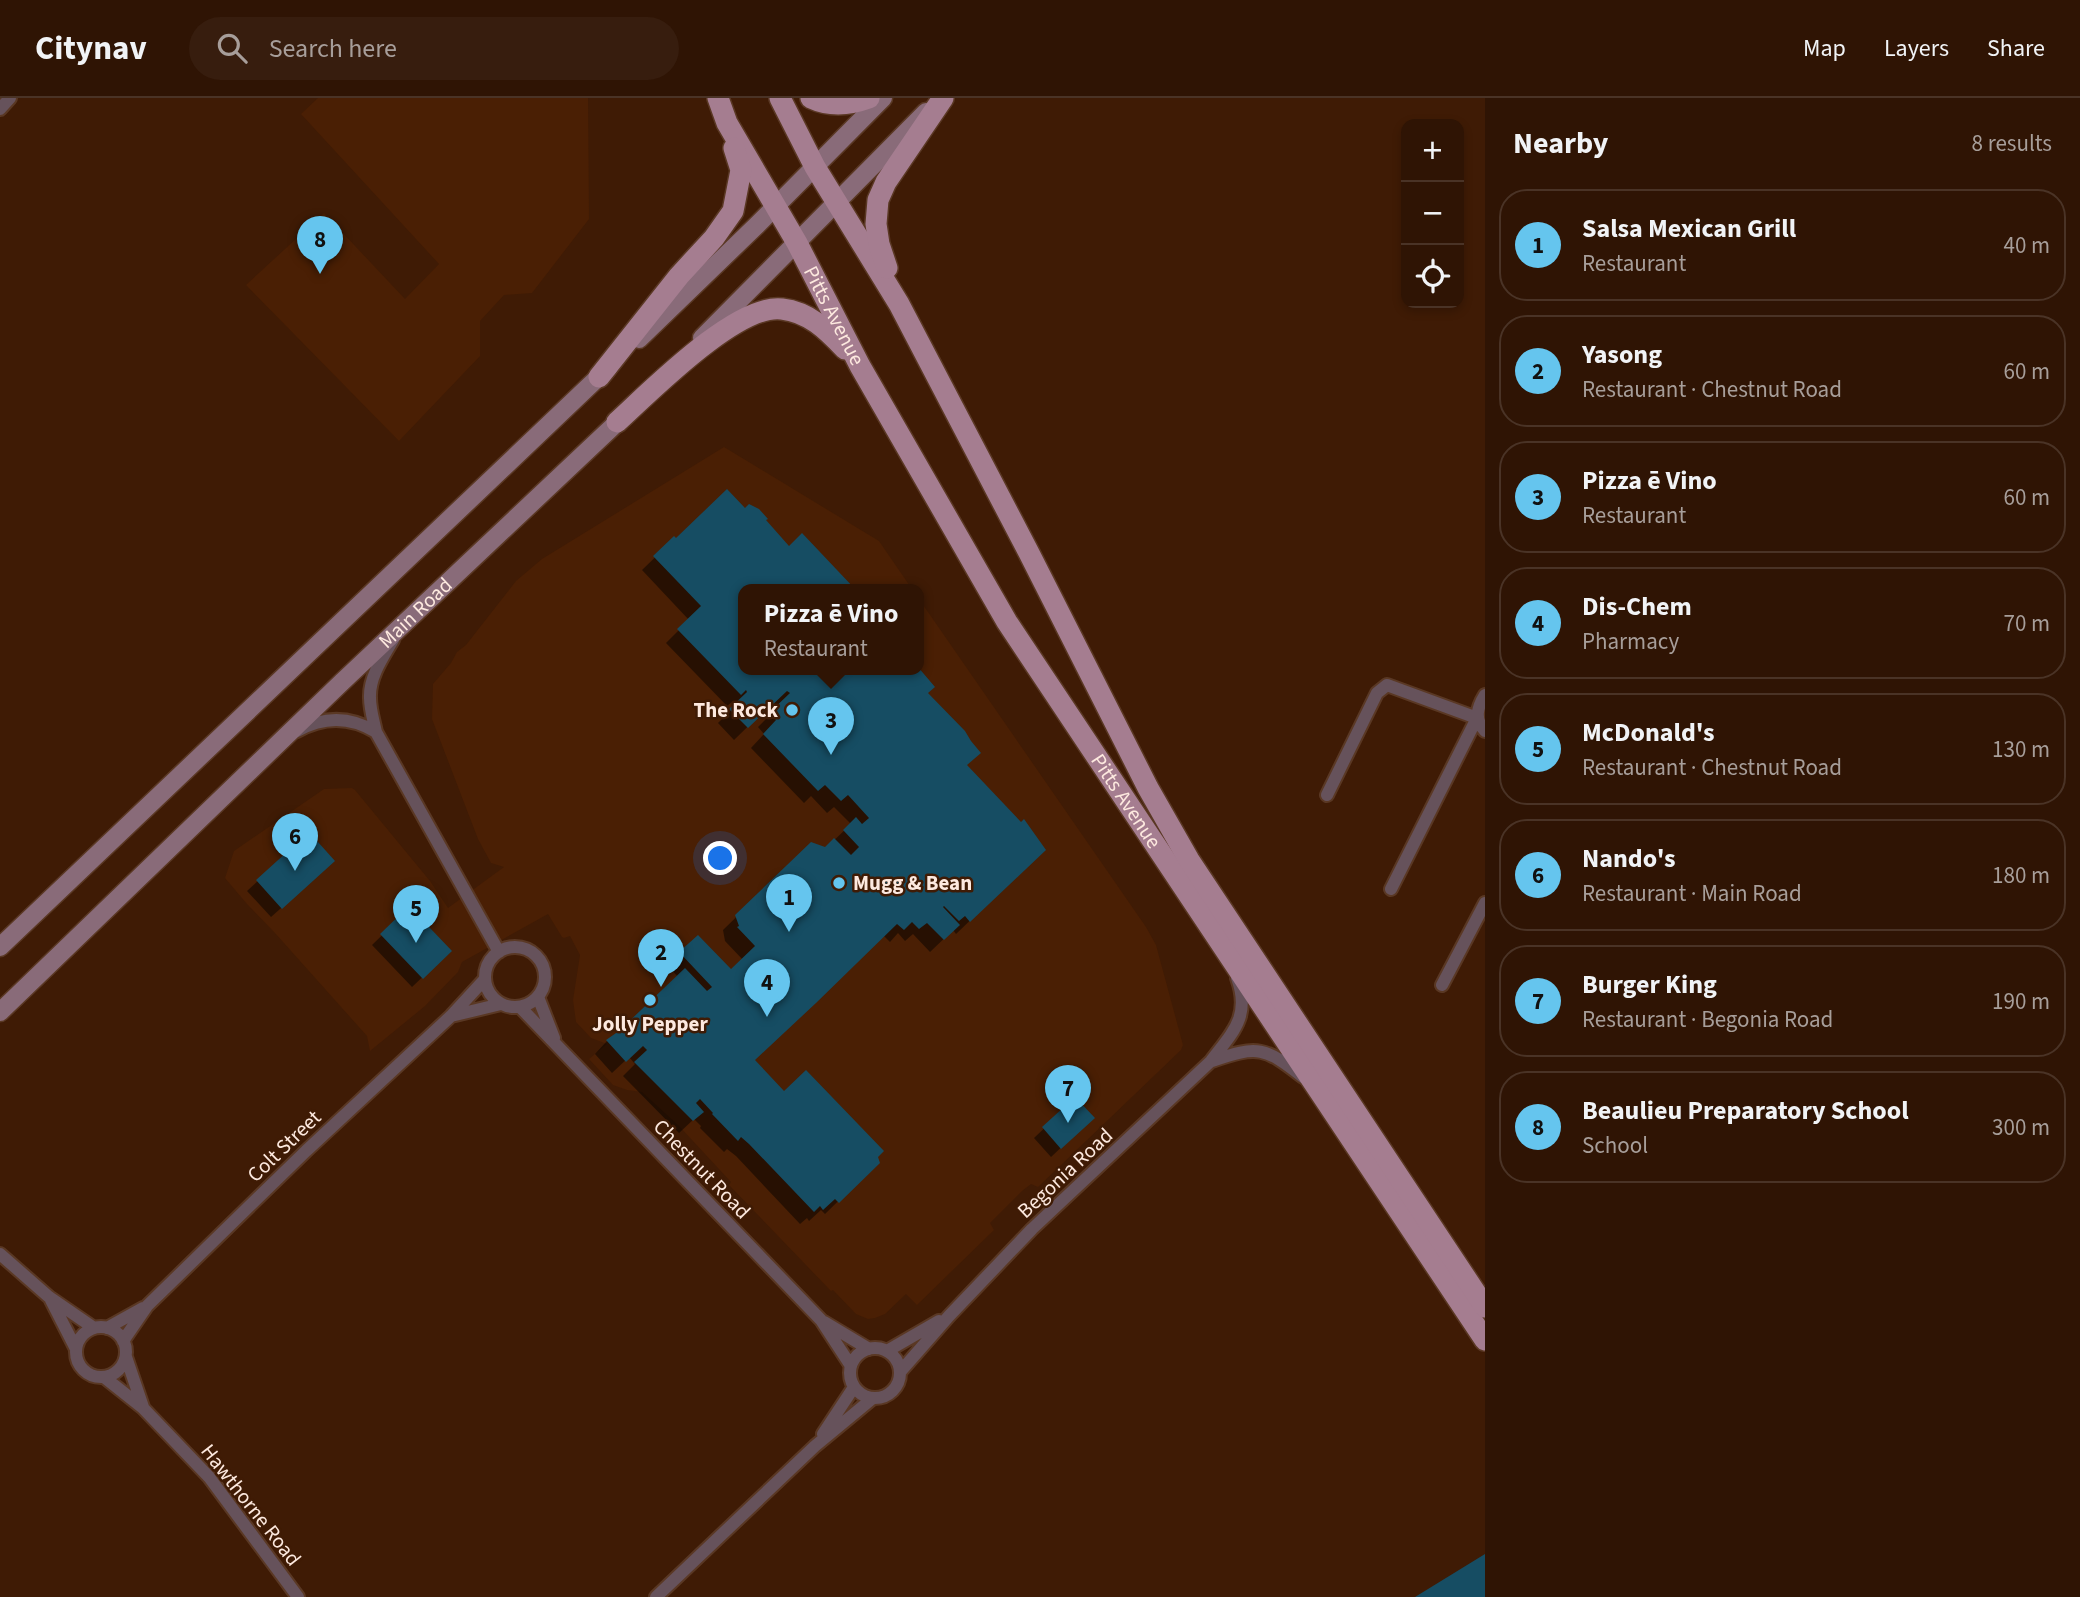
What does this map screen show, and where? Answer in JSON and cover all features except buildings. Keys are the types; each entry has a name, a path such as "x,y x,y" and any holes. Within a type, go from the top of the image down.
{"main road":[{"path":"599,377 679,276 714,238 733,211 741,170 718,98"},
{"path":"780,98 815,167 837,202"},
{"path":"811,98 822,103 836,104 848,104 869,98"},
{"path":"0,947 776,207 883,98"},
{"path":"899,304 879,244 876,224 878,200 886,182 941,98"},
{"name":"Main Road","path":"0,1012 279,742 617,422 941,98"},
{"path":"727,123 797,243"},
{"name":"Pitts Avenue","path":"837,202 899,304 1148,788 1189,860 1485,1307"},
{"name":"Pitts Avenue","path":"797,243 860,366 1007,622 1485,1340"},
{"path":"617,422 681,363 740,320 761,311 781,309 811,318 830,333 860,366"}],"street":[{"path":"0,108 10,98"},
{"path":"402,626 377,669 371,685 369,698 376,733 499,952"},
{"path":"1327,794 1377,693 1387,685 1477,718 1485,731"},
{"path":"1391,889 1477,718 1485,695"},
{"path":"279,742 305,727 328,719 364,725 376,733"},
{"path":"1442,985 1485,903"},
{"path":"506,948 525,948 534,953 545,970 543,989 538,997 520,1007 500,1004 490,994 485,979 490,960 506,948"},
{"path":"1211,1061 1236,1025 1243,1006 1240,985 1228,954"},
{"name":"Colt Street","path":"123,1341 147,1306 451,1016 485,979"},
{"name":"Chestnut Road","path":"538,997 557,1045"},
{"name":"Colt Street","path":"451,1016 500,1004"},
{"name":"Chestnut Road","path":"520,1007 821,1320 851,1366"},
{"path":"1211,1061 1242,1051 1258,1051 1270,1054 1287,1064 1313,1085"},
{"name":"Begonia Road","path":"900,1372 948,1316 1032,1229 1211,1061"},
{"path":"0,1254 49,1297 101,1328 119,1335 126,1349 126,1357 118,1371 104,1377 96,1377 83,1370 76,1356 76,1349 83,1335 101,1328"},
{"path":"49,1297 76,1349"},
{"name":"Colt Street","path":"101,1328 147,1306"},
{"name":"Begonia Road","path":"887,1351 948,1316"},
{"name":"Chestnut Road","path":"821,1320 869,1349"},
{"path":"656,1597 815,1446 873,1398 889,1394 895,1388 900,1372 894,1357 878,1348 860,1353 851,1366 850,1380 854,1387 858,1392 873,1398"},
{"name":"Hawthorne Road","path":"126,1357 143,1408"},
{"name":"Hawthorne Road","path":"104,1377 143,1408 209,1477 298,1597"},
{"path":"815,1446 854,1387"}],"shaded area":[{"path":"318,98 588,98 589,219 532,293 504,295 480,321 480,356 399,441 246,285 324,213 405,299 439,264 301,114"},
{"path":"724,447 879,541 909,584 738,584 738,675 924,675 924,606 1156,945 1183,1045 1181,1050 1038,1187 1031,1184 1022,1191 990,1223 994,1230 917,1305 906,1294 885,1314 875,1318 868,1319 856,1314 729,1185 731,1182 679,1126 642,1092 613,1085 589,1059 607,1044 591,1038 576,1022 573,1000 580,955 570,936 562,937 548,914 462,962 458,972 425,1006 370,1051 367,1036 225,878 234,851 324,789 355,790 430,881 448,908 504,867 491,863 478,839 432,719 433,684 516,581 542,559"}],"place":[{"name":"Beaulieu Preparatory School","path":"320,274"},
{"name":"The Rock","path":"792,710"},
{"name":"Pizza ē Vino","path":"831,755"},
{"name":"Nando's","path":"295,871"},
{"name":"Mugg & Bean","path":"839,883"},
{"name":"Salsa Mexican Grill","path":"789,932"},
{"name":"McDonald's","path":"416,943"},
{"name":"Yasong","path":"661,987"},
{"name":"Jolly Pepper","path":"650,1000"},
{"name":"Dis-Chem","path":"767,1017"},
{"name":"Burger King","path":"1068,1123"}]}
